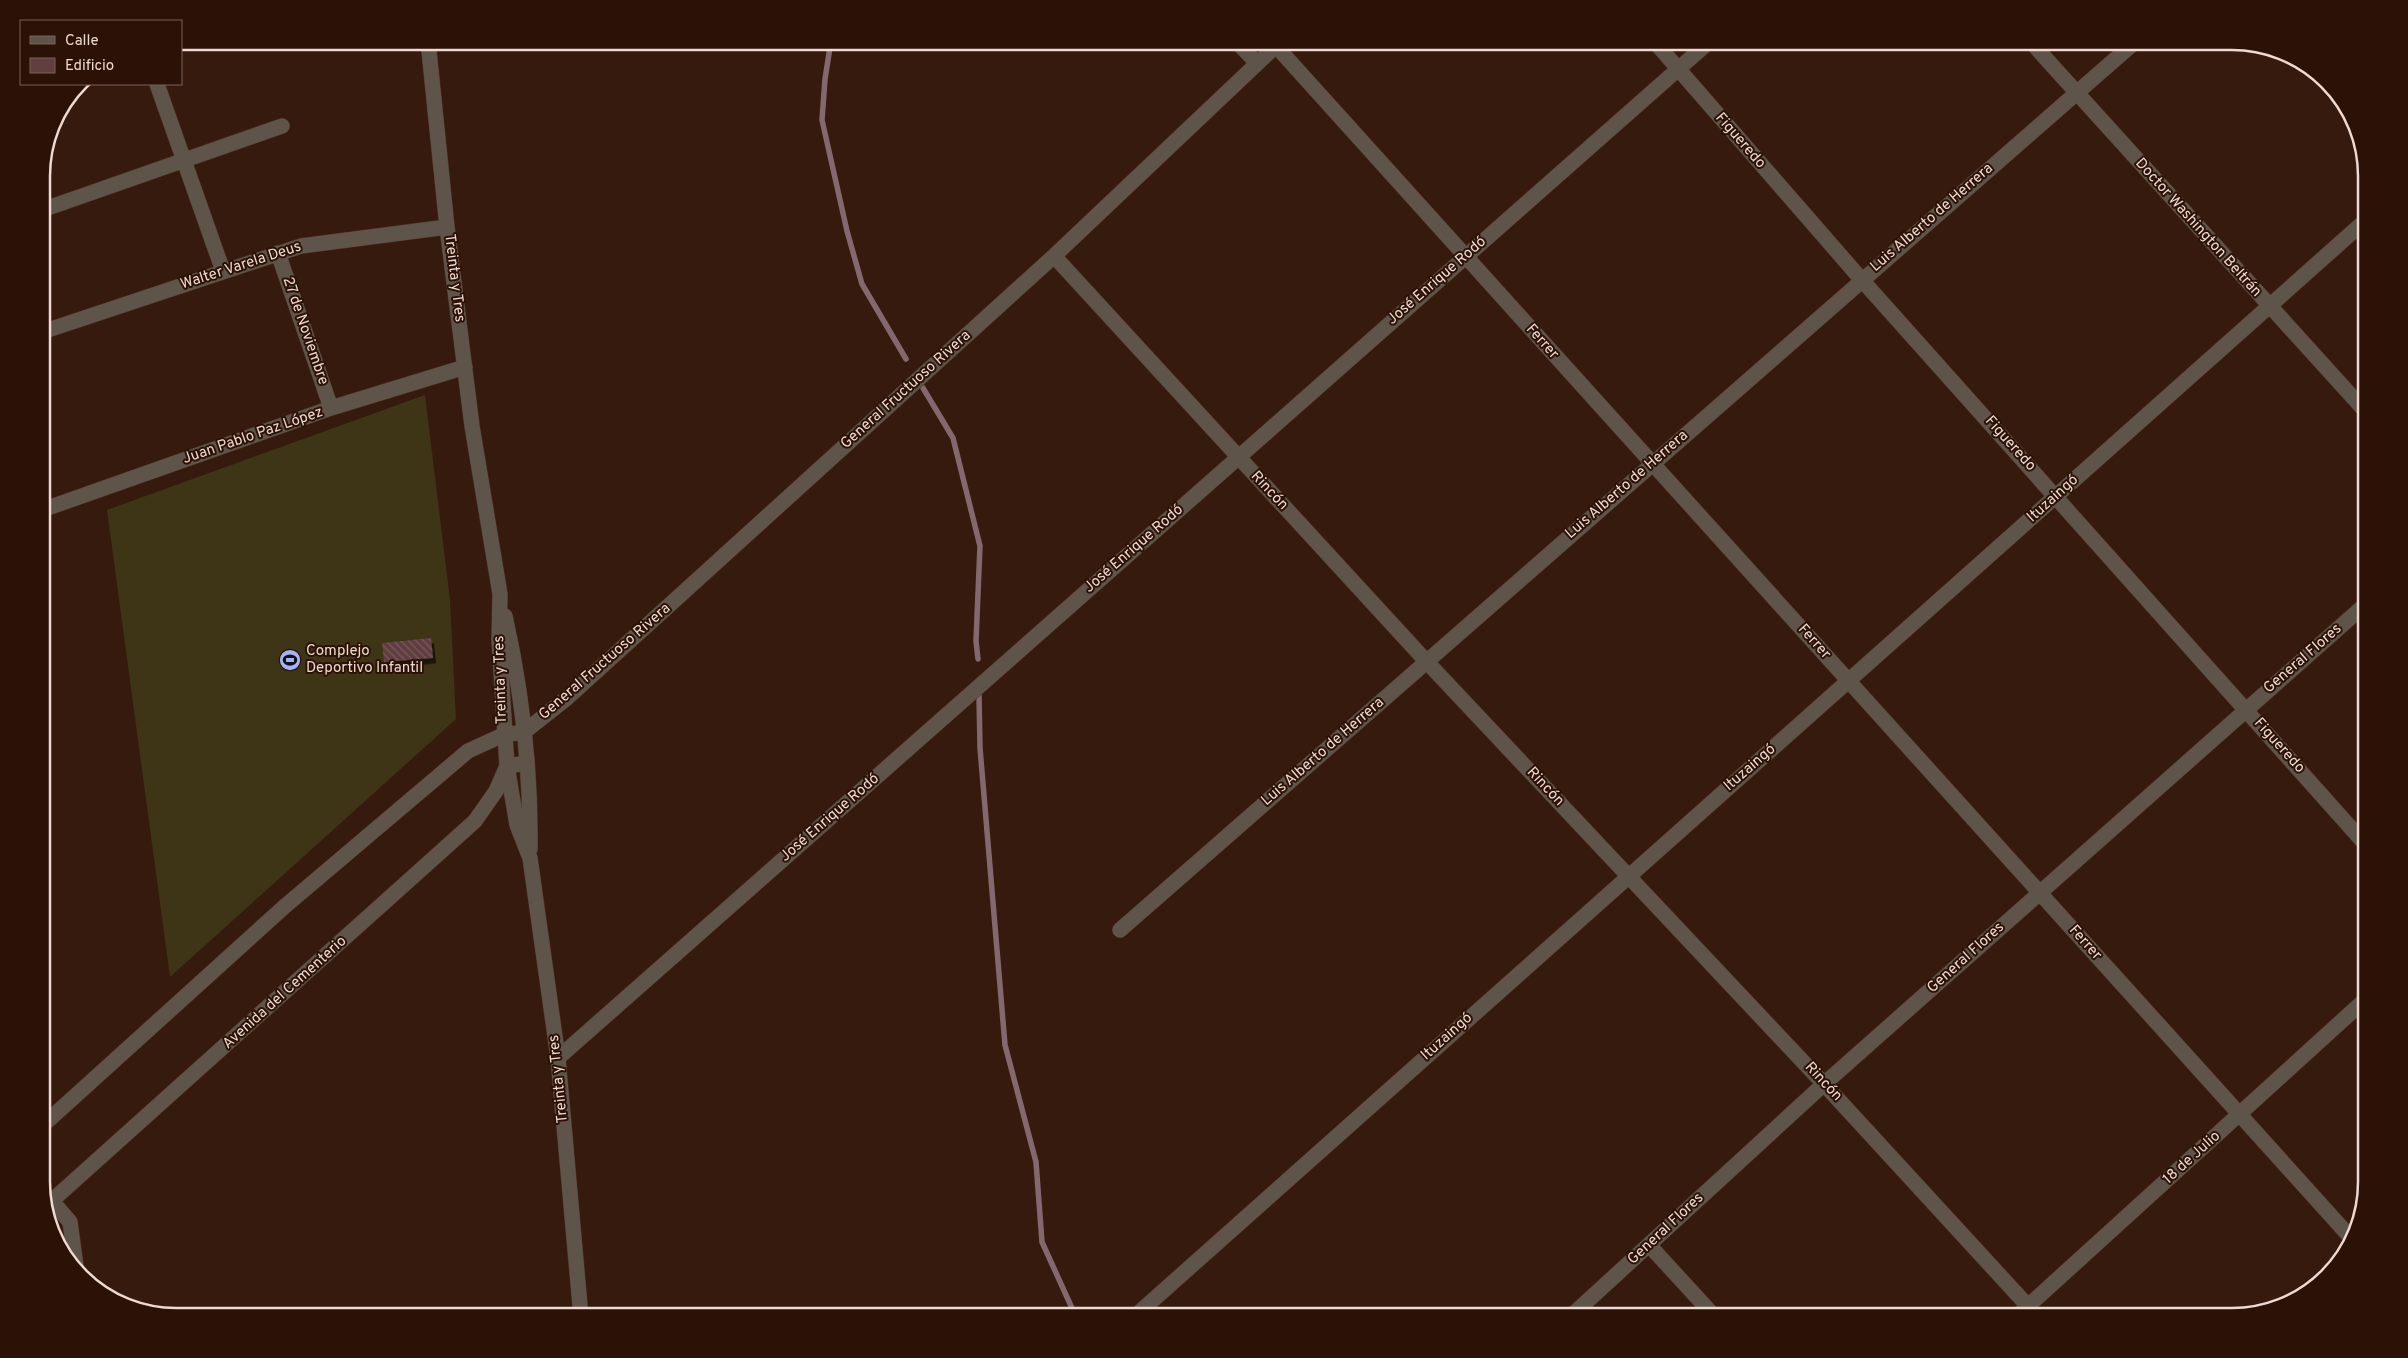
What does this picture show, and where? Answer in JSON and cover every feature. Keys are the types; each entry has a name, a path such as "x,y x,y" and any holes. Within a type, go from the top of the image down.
{"street":[{"name":"Treinta y Tres","path":"429,50 447,227 472,426 500,594 499,640 503,735 517,825 530,858 558,1058 580,1308"},
{"path":"1244,50 1256,63"},
{"name":"General Fructuoso Rivera","path":"524,732 567,698 1054,256 1271,50"},
{"name":"Ferrer","path":"1283,50 1465,256 2347,1233"},
{"name":"Figueredo","path":"1661,50 1862,279 2358,836"},
{"name":"José Enrique Rodó","path":"558,1058 1700,50"},
{"name":"Doctor Washington Beltrán","path":"2038,50 2358,404"},
{"name":"Luis Alberto de Herrera","path":"1120,930 2126,50"},
{"path":"157,85 223,271"},
{"path":"50,207 184,162 282,126"},
{"name":"Walter Varela Deus","path":"50,329 278,253 322,242 447,227"},
{"name":"Ituzaingó","path":"1144,1308 1628,875 2270,308 2358,227"},
{"name":"27 de Noviembre","path":"278,253 331,408"},
{"name":"Rincón","path":"1054,256 1426,661 1824,1084 2030,1308"},
{"name":"Juan Pablo Paz López","path":"50,507 331,408 466,367"},
{"path":"500,594 511,642 524,732 527,763 530,858"},
{"name":"General Flores","path":"1580,1308 1824,1084 2358,611"},
{"path":"50,1119 284,907 468,750 503,735 524,732"},
{"path":"507,766 527,763"},
{"name":"Avenida del Cementerio","path":"51,1201 475,821 496,791 507,766"},
{"name":"18 de Julio","path":"2036,1308 2239,1115 2358,1006"},
{"path":"52,1206 70,1222 75,1257"},
{"path":"1649,1245 1707,1308"}],"shaded area":[{"name":"Complejo Deportivo Infantil","path":"425,395 450,600 456,719 170,977 107,510"}],"building":[{"path":"431,638 433,658 384,662 382,643"}],"waterway":[{"path":"830,50 822,120 847,231 862,284 906,359"},
{"path":"923,388 953,438 980,546 976,641 978,659"},
{"path":"979,695 980,748 1005,1045 1036,1162 1042,1242 1072,1308"}],"place":[{"name":"Complejo Deportivo Infantil","path":"290,660"}]}
